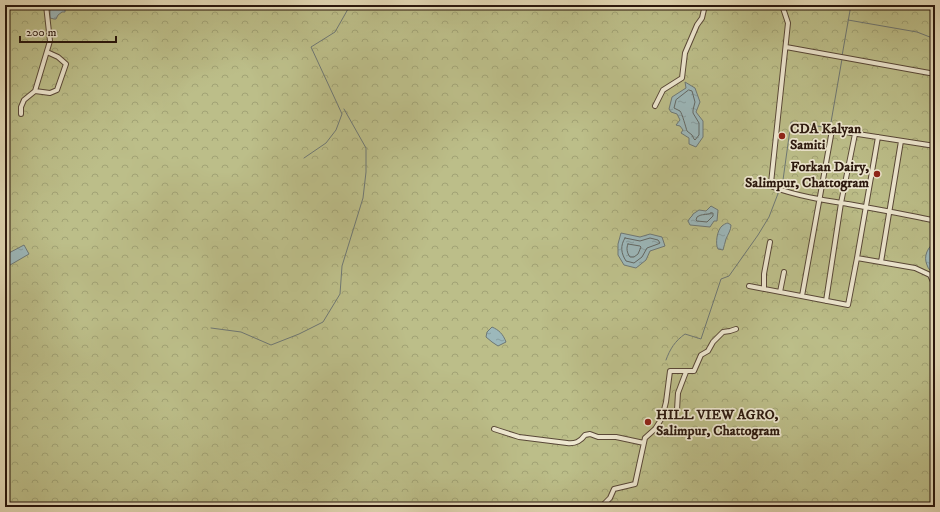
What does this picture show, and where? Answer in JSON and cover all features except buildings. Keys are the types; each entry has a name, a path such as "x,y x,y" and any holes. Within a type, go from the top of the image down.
{"street":[{"path":"21,114 21,107 24,100 35,91 50,41 46,5"},
{"path":"655,106 662,90 682,78 685,53 697,25 702,18 705,5"},
{"path":"724,5 734,5"},
{"path":"782,5 788,23 771,183 773,187 787,192 820,199 932,220 935,218"},
{"path":"786,48 935,74"},
{"path":"35,91 50,93 57,90 64,71 66,64 58,57 47,52"},
{"path":"802,296 832,130 935,146"},
{"path":"826,301 855,134"},
{"path":"749,286 848,305 878,137"},
{"path":"881,262 901,141"},
{"path":"764,289 764,274 770,242"},
{"path":"857,258 915,268 930,275 935,286"},
{"path":"780,292 784,272"},
{"path":"601,507 610,498 614,489 635,484 645,438 655,429 662,418 666,402 670,371 694,371 701,355 708,351 713,342 723,332 736,329"},
{"path":"673,417 677,410 678,393 686,372"},
{"path":"494,429 519,437 574,444 581,440 585,435 590,434 616,437 644,443"}],"green space":[{"path":"5,5 935,5 935,507 5,507"}],"water":[{"path":"50,5 65,5 65,12 58,15 56,19 50,18"},
{"path":"685,82 695,88 700,102 696,112 703,121 703,137 696,147 689,144 689,138 681,133 683,130 680,126 676,125 680,120 677,114 671,112 669,109 672,97 686,88"},
{"path":"711,206 718,210 717,221 714,221 710,227 690,225 688,221 693,214 699,210 706,211"},
{"path":"728,223 731,227 723,250 718,249 717,241 720,228"},
{"path":"621,233 640,237 650,234 662,237 665,246 650,251 646,260 636,268 624,265 618,255 618,244"},
{"path":"935,242 935,275 928,268 926,255 930,246"},
{"path":"24,245 29,254 5,268 5,255"},
{"path":"492,327 497,329 504,337 506,342 498,346 486,337 487,332"}],"waterway":[{"path":"304,158 326,143 336,130 342,114 311,47 335,32 348,9 348,5"},
{"path":"842,56 851,5"},
{"path":"848,20 917,32 935,39"},
{"path":"780,188 783,180 791,122 830,128 842,59"},
{"path":"211,328 241,332 271,345 299,334 323,322 340,294 342,266 363,198 366,172 366,148 344,109"},
{"path":"666,360 669,352 678,339 685,334 701,339 721,279 729,276 758,235 769,217 779,191"}],"place":[{"name":"CDA Kalyan Samiti","path":"782,136"},
{"name":"Forkan Dairy, Salimpur, Chattogram","path":"877,174"},
{"name":"HILL VIEW AGRO, Salimpur, Chattogram","path":"648,422"}]}
